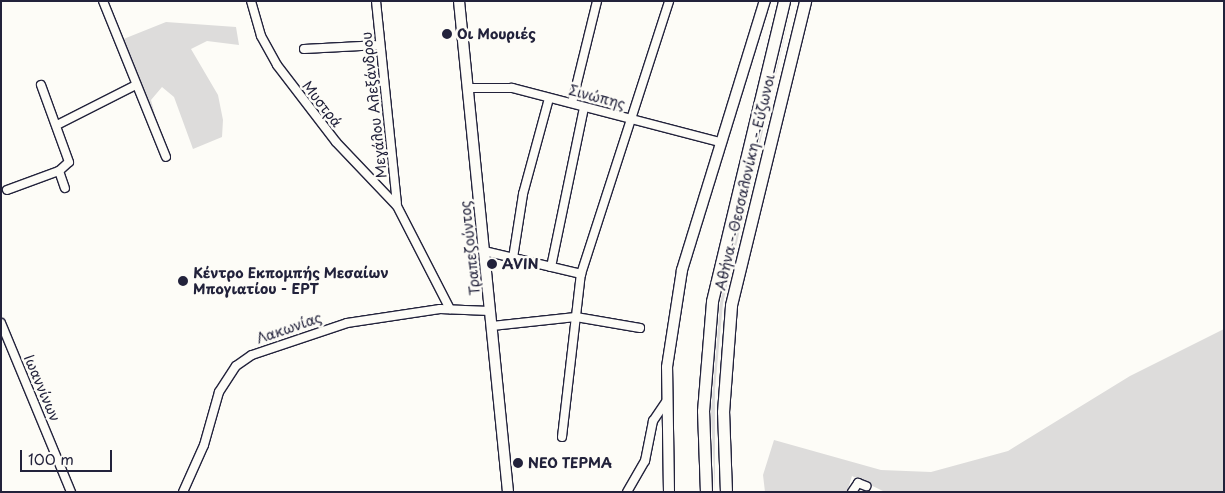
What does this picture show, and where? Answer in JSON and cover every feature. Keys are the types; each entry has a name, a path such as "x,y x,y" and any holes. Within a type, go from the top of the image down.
{"highway":[{"name":"Αθήνα - Θεσσαλονίκη - Εύζωνοι","path":"706,492 703,411 712,301 784,1"},
{"name":"Αθήνα - Θεσσαλονίκη - Εύζωνοι","path":"726,492 723,412 731,305 805,1"}],"main road":[{"name":"Τραπεζούντος","path":"459,1 508,492"},
{"path":"669,492 666,402 682,270 719,142 765,1"}],"street":[{"path":"103,1 166,157"},
{"name":"Μυστρά","path":"251,1 261,36 276,65 336,142 397,206"},
{"name":"Μεγάλου Αλεξάνδρου","path":"376,1 397,206"},
{"path":"572,103 597,1"},
{"path":"562,437 581,274 669,1"},
{"path":"304,49 380,44"},
{"path":"7,190 59,171 69,162 41,85"},
{"path":"57,125 136,85"},
{"name":"Σινώπης","path":"468,88 512,88 719,142"},
{"path":"514,258 523,194 549,98"},
{"path":"551,267 584,107"},
{"path":"59,171 65,188"},
{"path":"397,206 450,309"},
{"path":"484,251 581,274"},
{"name":"Λακωνίας","path":"183,492 204,445 219,392 242,361 338,325 450,309 490,311"},
{"path":"492,326 576,317 640,328"},
{"name":"Ιωαννίνων","path":"1,322 70,492"},
{"path":"627,492 645,461 653,421 666,402"},
{"path":"852,492 858,483 866,486"}],"shaded area":[{"path":"793,1 723,303 715,389 715,492 711,413 720,303"},
{"path":"166,22 236,27 239,45 207,41 191,49 218,95 223,120 222,137 193,149 174,97 162,87 151,100 159,130 121,40"},
{"path":"1224,329 1224,492 885,492 852,476 847,492 765,492 763,475 774,440 881,470 931,472 1008,451 1130,376"}],"place":[{"name":"Οι Μουριές","path":"447,34"},
{"name":"AVIN","path":"492,264"},
{"name":"Κέντρο Εκπομπής Μεσαίων Μπογιατίου - ΕΡΤ","path":"183,281"},
{"name":"ΝΕΟ ΤΕΡΜΑ","path":"518,463"}]}
